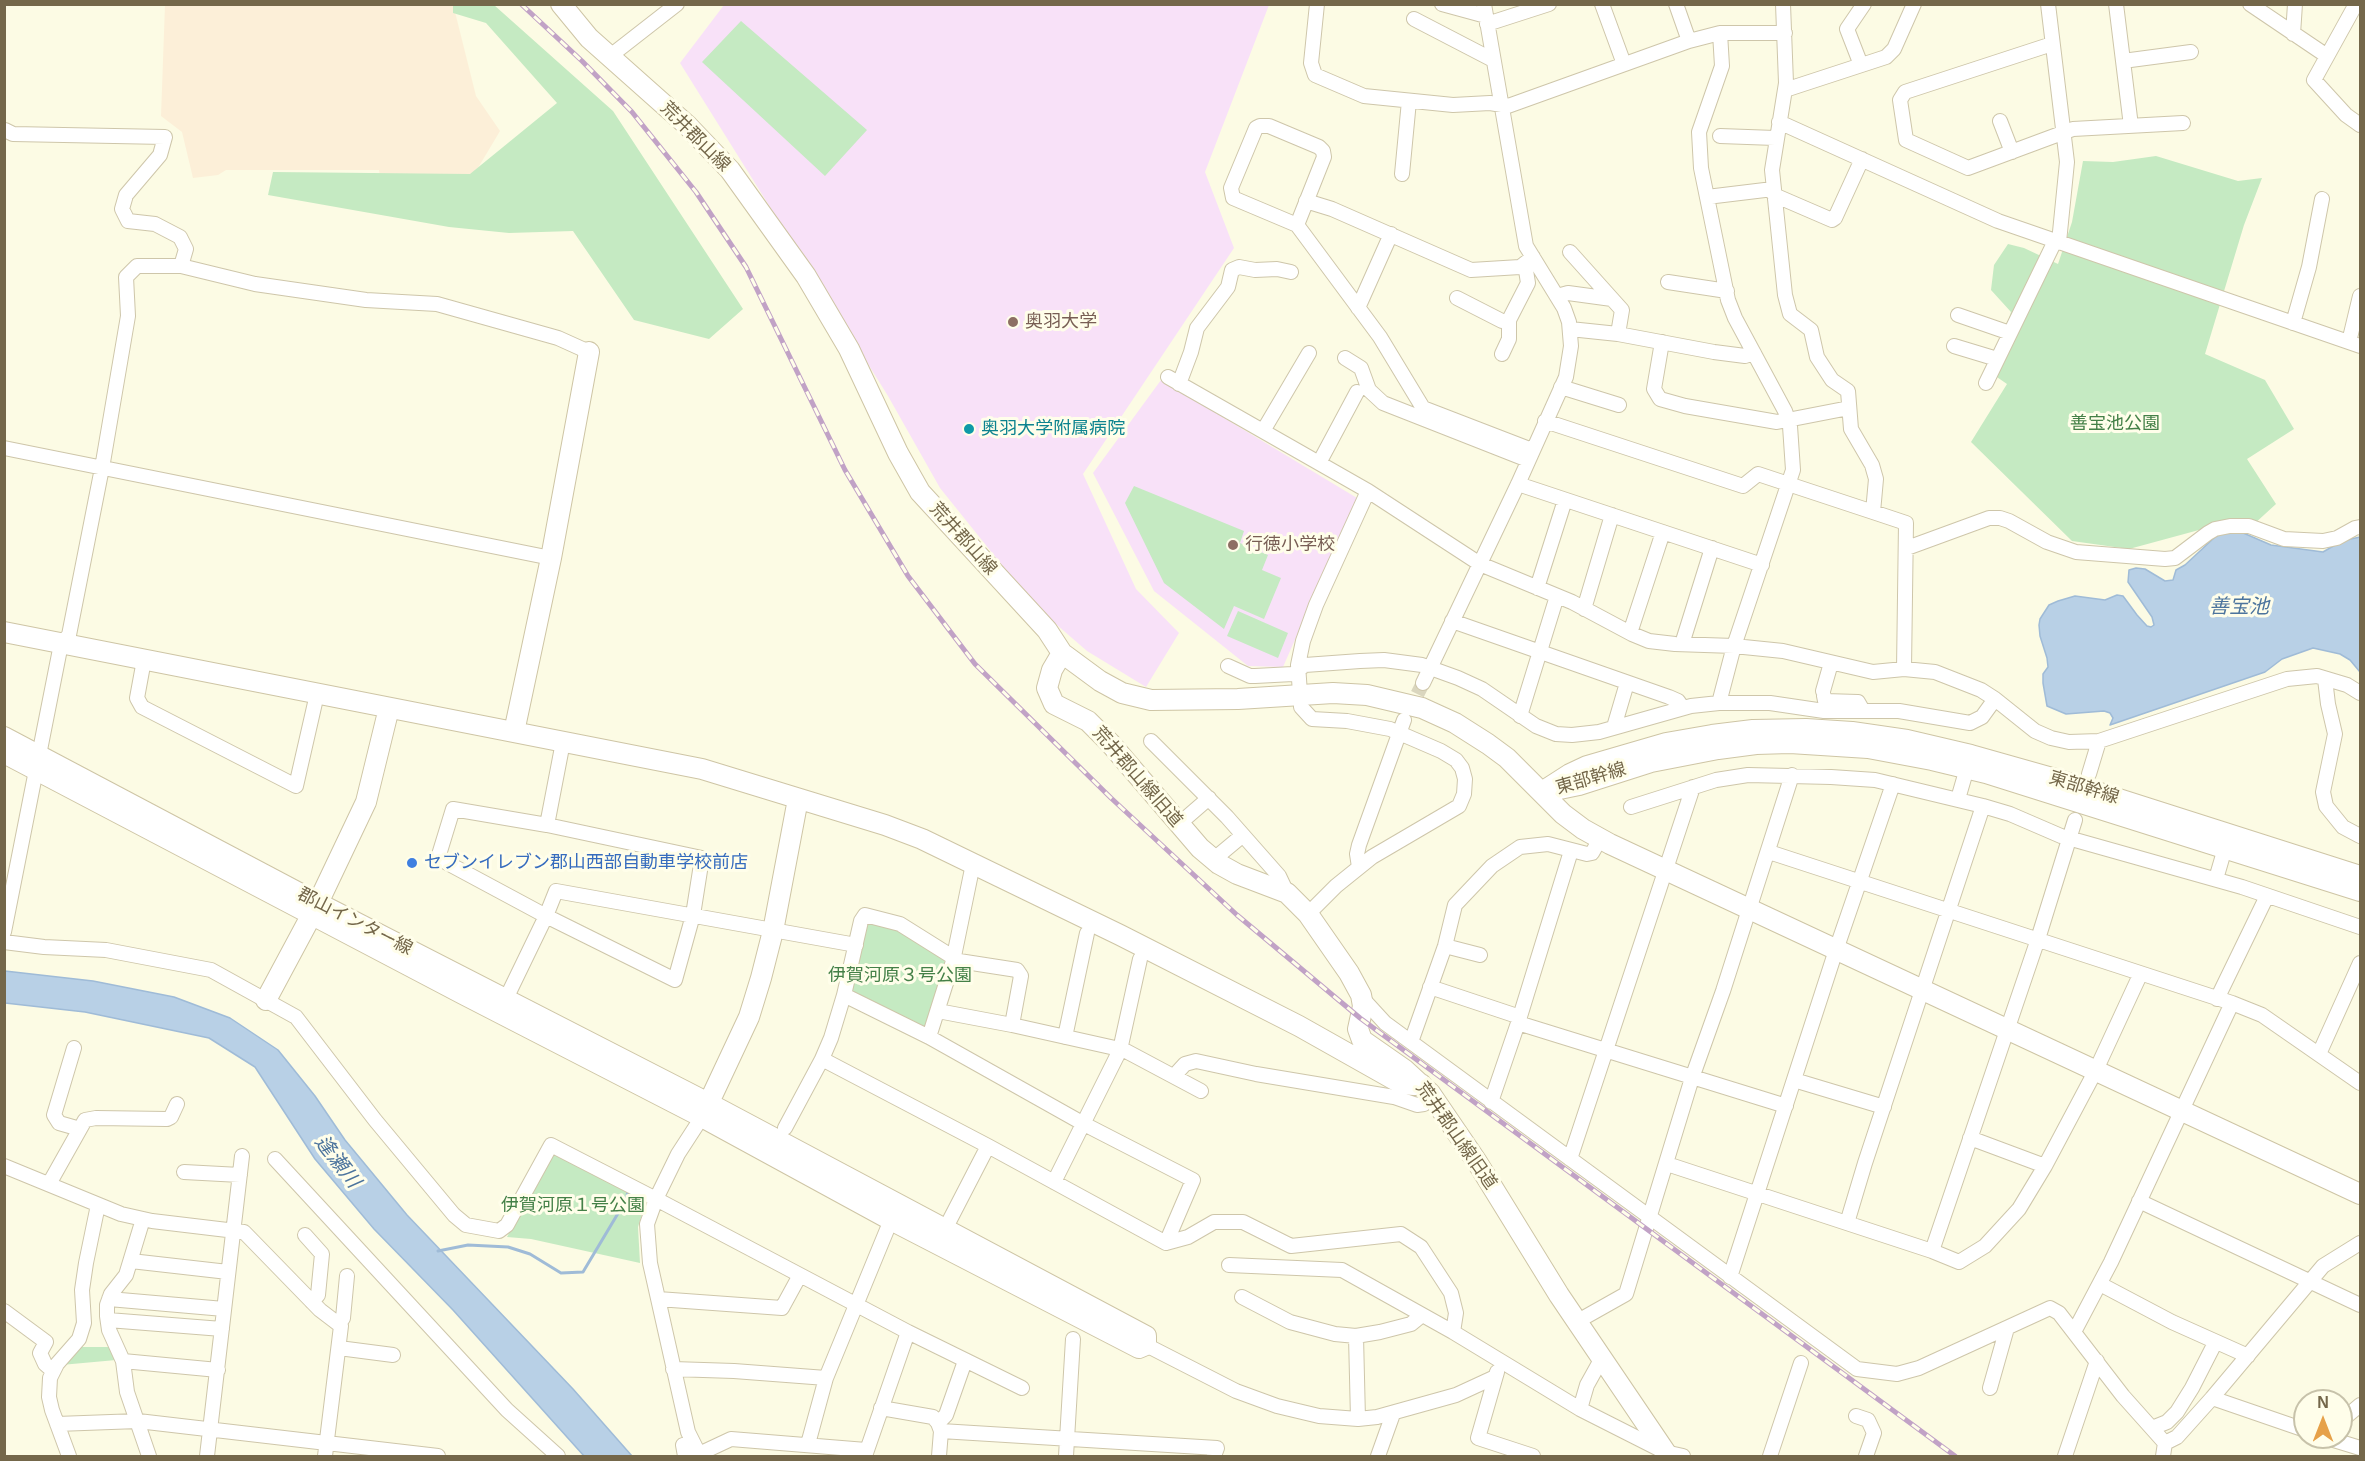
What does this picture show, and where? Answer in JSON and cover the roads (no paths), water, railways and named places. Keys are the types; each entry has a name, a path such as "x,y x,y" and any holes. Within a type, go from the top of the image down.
{"street":[{"path":"609,57 678,4"},
{"path":"1317,4 1311,63 1315,75 1360,94 1453,105 1490,103 1508,106 1689,41 1720,33 1785,33"},
{"path":"1442,4 1486,15 1549,4"},
{"path":"1602,4 1624,64"},
{"path":"1677,4 1689,41"},
{"path":"1783,4 1785,90 1772,163 1773,192 1785,295 1790,314 1811,330 1819,359 1832,380 1848,391 1851,429 1872,465 1875,475 1873,512"},
{"path":"1862,65 1847,29 1864,4"},
{"path":"1785,90 1886,57 1891,53 1914,4"},
{"path":"2116,4 2131,126"},
{"path":"2250,4 2327,56"},
{"path":"2293,34 2295,4"},
{"path":"2356,4 2314,80 2346,115 2361,125"},
{"path":"1986,383 2057,242 2067,168 2048,5"},
{"name":"荒井郡山線","path":"571,8 589,38 688,126 730,170 806,276 849,349 903,463 920,492 1047,630 1062,653 1100,681 1122,693 1151,700 1201,701 1300,695 1367,695 1422,708 1455,723 1488,744 1507,758 1563,814 1600,839 2361,1194"},
{"path":"1486,15 1529,260 1528,283 1509,320 1509,339 1502,354"},
{"path":"1413,19 1493,60"},
{"path":"1719,703 1734,646 1793,470 1789,421 1735,318 1727,291 1701,168 1699,132 1722,66 1720,33"},
{"path":"2052,44 1905,92 1900,97 1905,137 1908,141 1965,168 1971,168 2063,131 2183,123"},
{"path":"2123,61 2191,52"},
{"path":"1402,174 1409,101"},
{"path":"2000,121 2012,152"},
{"path":"1779,122 1998,221 2355,344 2361,296"},
{"path":"1297,225 1324,157 1323,151 1319,147 1269,126 1258,127 1231,188 1232,196 1236,200 1297,225 1380,337 1423,408 1530,455"},
{"path":"5,130 13,134 165,137 160,155 126,195 122,209 128,221 155,224 180,237 186,249 181,266"},
{"path":"1720,136 1775,138"},
{"path":"1707,197 1773,192 1832,220 1835,218 1862,159"},
{"path":"2293,323 2308,267 2322,199"},
{"path":"1306,201 1391,234 1471,270 1520,267 1529,260"},
{"path":"1358,308 1391,234"},
{"path":"1570,252 1622,310 1618,334"},
{"path":"1423,683 1518,484 1561,387 1569,363 1570,328 1564,308 1529,260"},
{"path":"4,932 10,869 37,762 61,644 69,635 102,468 128,316 126,277 137,266 181,266 255,284 366,300 437,304 558,338 589,352 551,558 514,732"},
{"path":"1291,272 1239,267 1232,270 1228,287 1197,328 1191,352 1173,380 1368,491 1480,564 1557,596 1649,641 1734,646 1795,653 1873,672 1904,669 1935,672 1969,684 1995,699 2027,725 2051,738 2069,742 2099,741 2287,679 2317,676 2347,685 2361,693"},
{"path":"1668,282 1727,291"},
{"path":"1557,296 1568,293 1612,299"},
{"path":"1457,298 1502,321 1509,320"},
{"path":"1958,315 2010,333"},
{"path":"1570,328 1745,356 1754,353"},
{"path":"1662,342 1654,389 1659,399 1685,406 1777,422 1849,408"},
{"path":"1954,345 1997,359"},
{"path":"1263,431 1309,353"},
{"path":"1345,358 1361,368 1369,390 1383,403 1530,455"},
{"path":"1561,387 1619,405"},
{"path":"1319,463 1357,392"},
{"path":"1545,421 1743,486 1758,474 1906,523 1904,669"},
{"path":"4,448 551,558"},
{"path":"1518,484 1762,565"},
{"path":"1308,914 1359,867 1459,806 1464,794 1464,772 1456,760 1402,726 1312,719 1301,707 1299,670 1302,641 1368,491"},
{"path":"1537,588 1565,500"},
{"path":"1584,609 1612,515"},
{"path":"1906,548 1989,518 2009,521 2047,542 2076,552 2165,559 2175,558 2208,533 2230,526 2249,526 2284,539 2323,541 2337,538 2361,527"},
{"path":"1630,633 1663,532"},
{"path":"1682,644 1712,548"},
{"path":"1520,716 1557,596"},
{"path":"1452,621 1676,699 1683,708"},
{"path":"4,632 702,769 911,835 1120,935 1289,1021 1391,1078 1427,1090 1424,1104 1417,1105 1394,1097 1256,1074 1196,1061 1185,1064 1174,1076"},
{"name":"荒井郡山線旧道","path":"1062,653 1052,670 1047,688 1054,704 1088,721 1214,860 1237,874 1287,893 1308,914 1349,973 1362,999 1358,1029 1362,1040 1427,1090 1478,1162 1559,1295 1672,1455"},
{"path":"144,660 137,698 142,706 297,786 317,694"},
{"path":"1228,666 1250,676 1293,674 1305,665 1366,661 1411,663 1430,667 1482,689 1536,726 1562,734 1584,734 1683,708 1719,703 1770,703 1806,719 1863,711 1899,711 1970,723 1982,717 1995,699"},
{"path":"1830,663 1823,694 1825,700 1858,702 1863,711"},
{"path":"2325,679 2335,734 2323,792 2326,806 2343,827 2361,836"},
{"path":"1614,727 1627,683"},
{"path":"266,1000 315,908 366,802 389,708"},
{"name":"東部幹線","path":"1542,792 1587,766 1666,743 1753,730 1806,719 1852,732 1907,740 1971,755 2067,782 2361,876"},
{"path":"1359,867 1357,854 1359,845 1402,726"},
{"name":"郡山インター線","path":"4,737 37,762 705,1110"},
{"path":"1150,741 1209,798 1243,835 1279,876 1287,893"},
{"path":"2089,774 2099,741"},
{"path":"547,825 563,742"},
{"name":"東部幹線","path":"1542,792 1579,785 1651,762 1756,744 1801,743 1868,748 1967,768 2361,891"},
{"path":"4,753 37,762"},
{"path":"1958,799 1967,768"},
{"path":"1631,807 1716,780 1748,775 1853,778 1893,784 1983,806 2069,838 2216,879 2361,927"},
{"path":"1578,1321 1626,1294 1692,1078 1769,852 1792,775"},
{"path":"1730,1277 1836,950 1893,784"},
{"path":"1570,1159 1608,1051 1693,788"},
{"path":"1179,824 1209,798"},
{"path":"798,799 773,931 749,1017 705,1110 678,1154 649,1214 646,1233 650,1263 692,1453 731,1439 808,1444 866,1453 908,1332"},
{"path":"1847,1223 1983,806"},
{"path":"453,809 547,825 702,858 693,915 675,980 546,916 438,858 453,809"},
{"path":"1932,1251 2038,939 2075,820"},
{"path":"1214,860 1243,835"},
{"path":"1411,1042 1445,946 1455,905 1492,867 1520,847 1548,844 1584,855 1589,854 1600,839"},
{"path":"2216,879 2224,848"},
{"path":"1491,1102 1571,851"},
{"path":"1769,852 2038,939 2140,975 2232,1003 2262,1015 2361,1083"},
{"path":"929,1037 954,958 973,864"},
{"path":"503,1006 556,891 856,945"},
{"path":"2217,999 2267,896"},
{"path":"785,1128 822,1059 839,1016 861,921 867,914 900,924 954,958 1017,970 1021,976 1012,1025"},
{"path":"1065,1037 1087,933"},
{"path":"4,942 44,947 106,950 212,970 296,1017 375,1120 454,1215 466,1225 500,1231 507,1225 551,1145 908,1332 1022,1388"},
{"path":"1445,946 1480,955"},
{"path":"1054,1182 1120,1050 1140,959"},
{"path":"2319,1054 2361,963"},
{"path":"1667,1164 1932,1251 1959,1262 1985,1246 2019,1209 2045,1166 2096,1070 2140,975"},
{"path":"1430,987 1608,1051 1786,1106"},
{"path":"844,995 929,1037 1084,1124 1193,1180 1166,1243"},
{"path":"1362,999 1385,1023 1857,1369 1897,1374 1919,1368 2050,1308 2059,1313 2123,1396 2152,1428 2164,1450 2248,1356 2308,1281 2323,1266 2361,1243"},
{"path":"2074,1332 2100,1284 2232,1003"},
{"path":"938,1011 1012,1025 1120,1050 1200,1091"},
{"path":"74,1048 54,1115 59,1123 80,1129"},
{"path":"822,1059 1166,1243 1188,1237 1214,1221 1242,1221 1291,1246 1401,1234 1421,1247 1451,1293 1456,1313 1453,1332"},
{"path":"1794,1080 1884,1107"},
{"path":"49,1184 85,1120 96,1118 167,1119 171,1117 177,1104"},
{"path":"705,1110 891,1220 941,1237"},
{"path":"705,1110 941,1237 1139,1348 1146,1345 1236,1392 1276,1406 1319,1416 1358,1419 1393,1413 1456,1395 1495,1377"},
{"path":"1970,1138 2045,1166"},
{"path":"941,1237 988,1146"},
{"path":"207,1456 242,1156"},
{"path":"275,1159 507,1410 558,1456"},
{"path":"4,1166 116,1212 143,1219 244,1232 312,1302 339,1324 341,1332 326,1456"},
{"path":"184,1172 240,1175"},
{"path":"2139,1202 2361,1305"},
{"path":"69,1456 49,1397 50,1378 79,1339 82,1331 84,1323 82,1290 98,1205"},
{"path":"143,1219 126,1275 107,1305 109,1330 123,1361 126,1388 149,1456"},
{"path":"808,1444 826,1378 891,1220"},
{"path":"305,1235 322,1254 318,1294 312,1302"},
{"path":"130,1261 228,1272"},
{"path":"1229,1265 1342,1270 1453,1332 1580,1409 1672,1455"},
{"path":"658,1299 782,1308 800,1275"},
{"path":"339,1324 343,1318 347,1276"},
{"path":"2100,1284 2215,1343 2248,1356"},
{"path":"1242,1297 1305,1328 1335,1334 1356,1336 1380,1332 1411,1324 1422,1315"},
{"path":"109,1299 224,1309"},
{"path":"4,1311 46,1342 40,1353 45,1364 53,1371"},
{"path":"108,1320 222,1329"},
{"path":"1990,1388 2007,1328"},
{"path":"1356,1336 1358,1419"},
{"path":"1066,1456 1069,1438 1072,1339"},
{"path":"2152,1428 2167,1422 2177,1412 2215,1343"},
{"path":"339,1348 393,1355"},
{"path":"1580,1409 1587,1385 1602,1358"},
{"path":"939,1456 939,1427 965,1360"},
{"path":"123,1361 218,1370"},
{"path":"2065,1456 2097,1361"},
{"path":"1500,1362 1478,1438 1533,1456"},
{"path":"1770,1456 1801,1363"},
{"path":"673,1369 826,1378"},
{"path":"2212,1398 2293,1426"},
{"path":"881,1408 933,1417 939,1427"},
{"path":"1378,1456 1393,1413"},
{"path":"1856,1416 1868,1420 1874,1433 1868,1456"},
{"path":"57,1424 138,1421 438,1456"},
{"path":"939,1427 1217,1448 1214,1456"}],"water":[{"name":"善宝池","path":"2241,532 2271,545 2323,552 2342,541 2360,537 2360,672 2350,660 2340,654 2313,648 2282,659 2265,672 2110,725 2113,718 2110,713 2104,711 2066,714 2047,706 2043,674 2048,667 2039,625 2049,605 2075,596 2105,600 2117,595 2123,596 2137,615 2147,626 2151,627 2154,625 2152,617 2128,582 2129,570 2145,569 2165,581 2173,580 2176,570 2185,565 2215,537 2222,533"},
{"name":"逢瀬川","path":"5,971 93,981 174,997 230,1018 278,1050 315,1096 345,1140 407,1215 573,1389 632,1456 584,1456 453,1310 374,1229 315,1159 255,1067 209,1038 85,1012 5,1003"}],"waterway":[{"path":"438,1251 468,1245 508,1247 530,1254 561,1273 583,1272 626,1200 628,1191"}],"tunnel":[{"path":"1408,713 1423,683"}],"railway":[{"path":"521,4 632,112 696,192 746,267 845,470 908,576 975,664 1111,798 1237,915 1360,1018 1955,1456"}],"place":[{"name":"奥羽大学","path":"1013,322"},
{"name":"奥羽大学附属病院","path":"969,429"},
{"name":"行徳小学校","path":"1233,545"},
{"name":"セブンイレブン郡山西部自動車学校前店","path":"412,863"}],"park label":[{"name":"善宝池公園","path":"2115,424"},
{"name":"伊賀河原３号公園","path":"900,976"},
{"name":"伊賀河原１号公園","path":"573,1206"}]}
